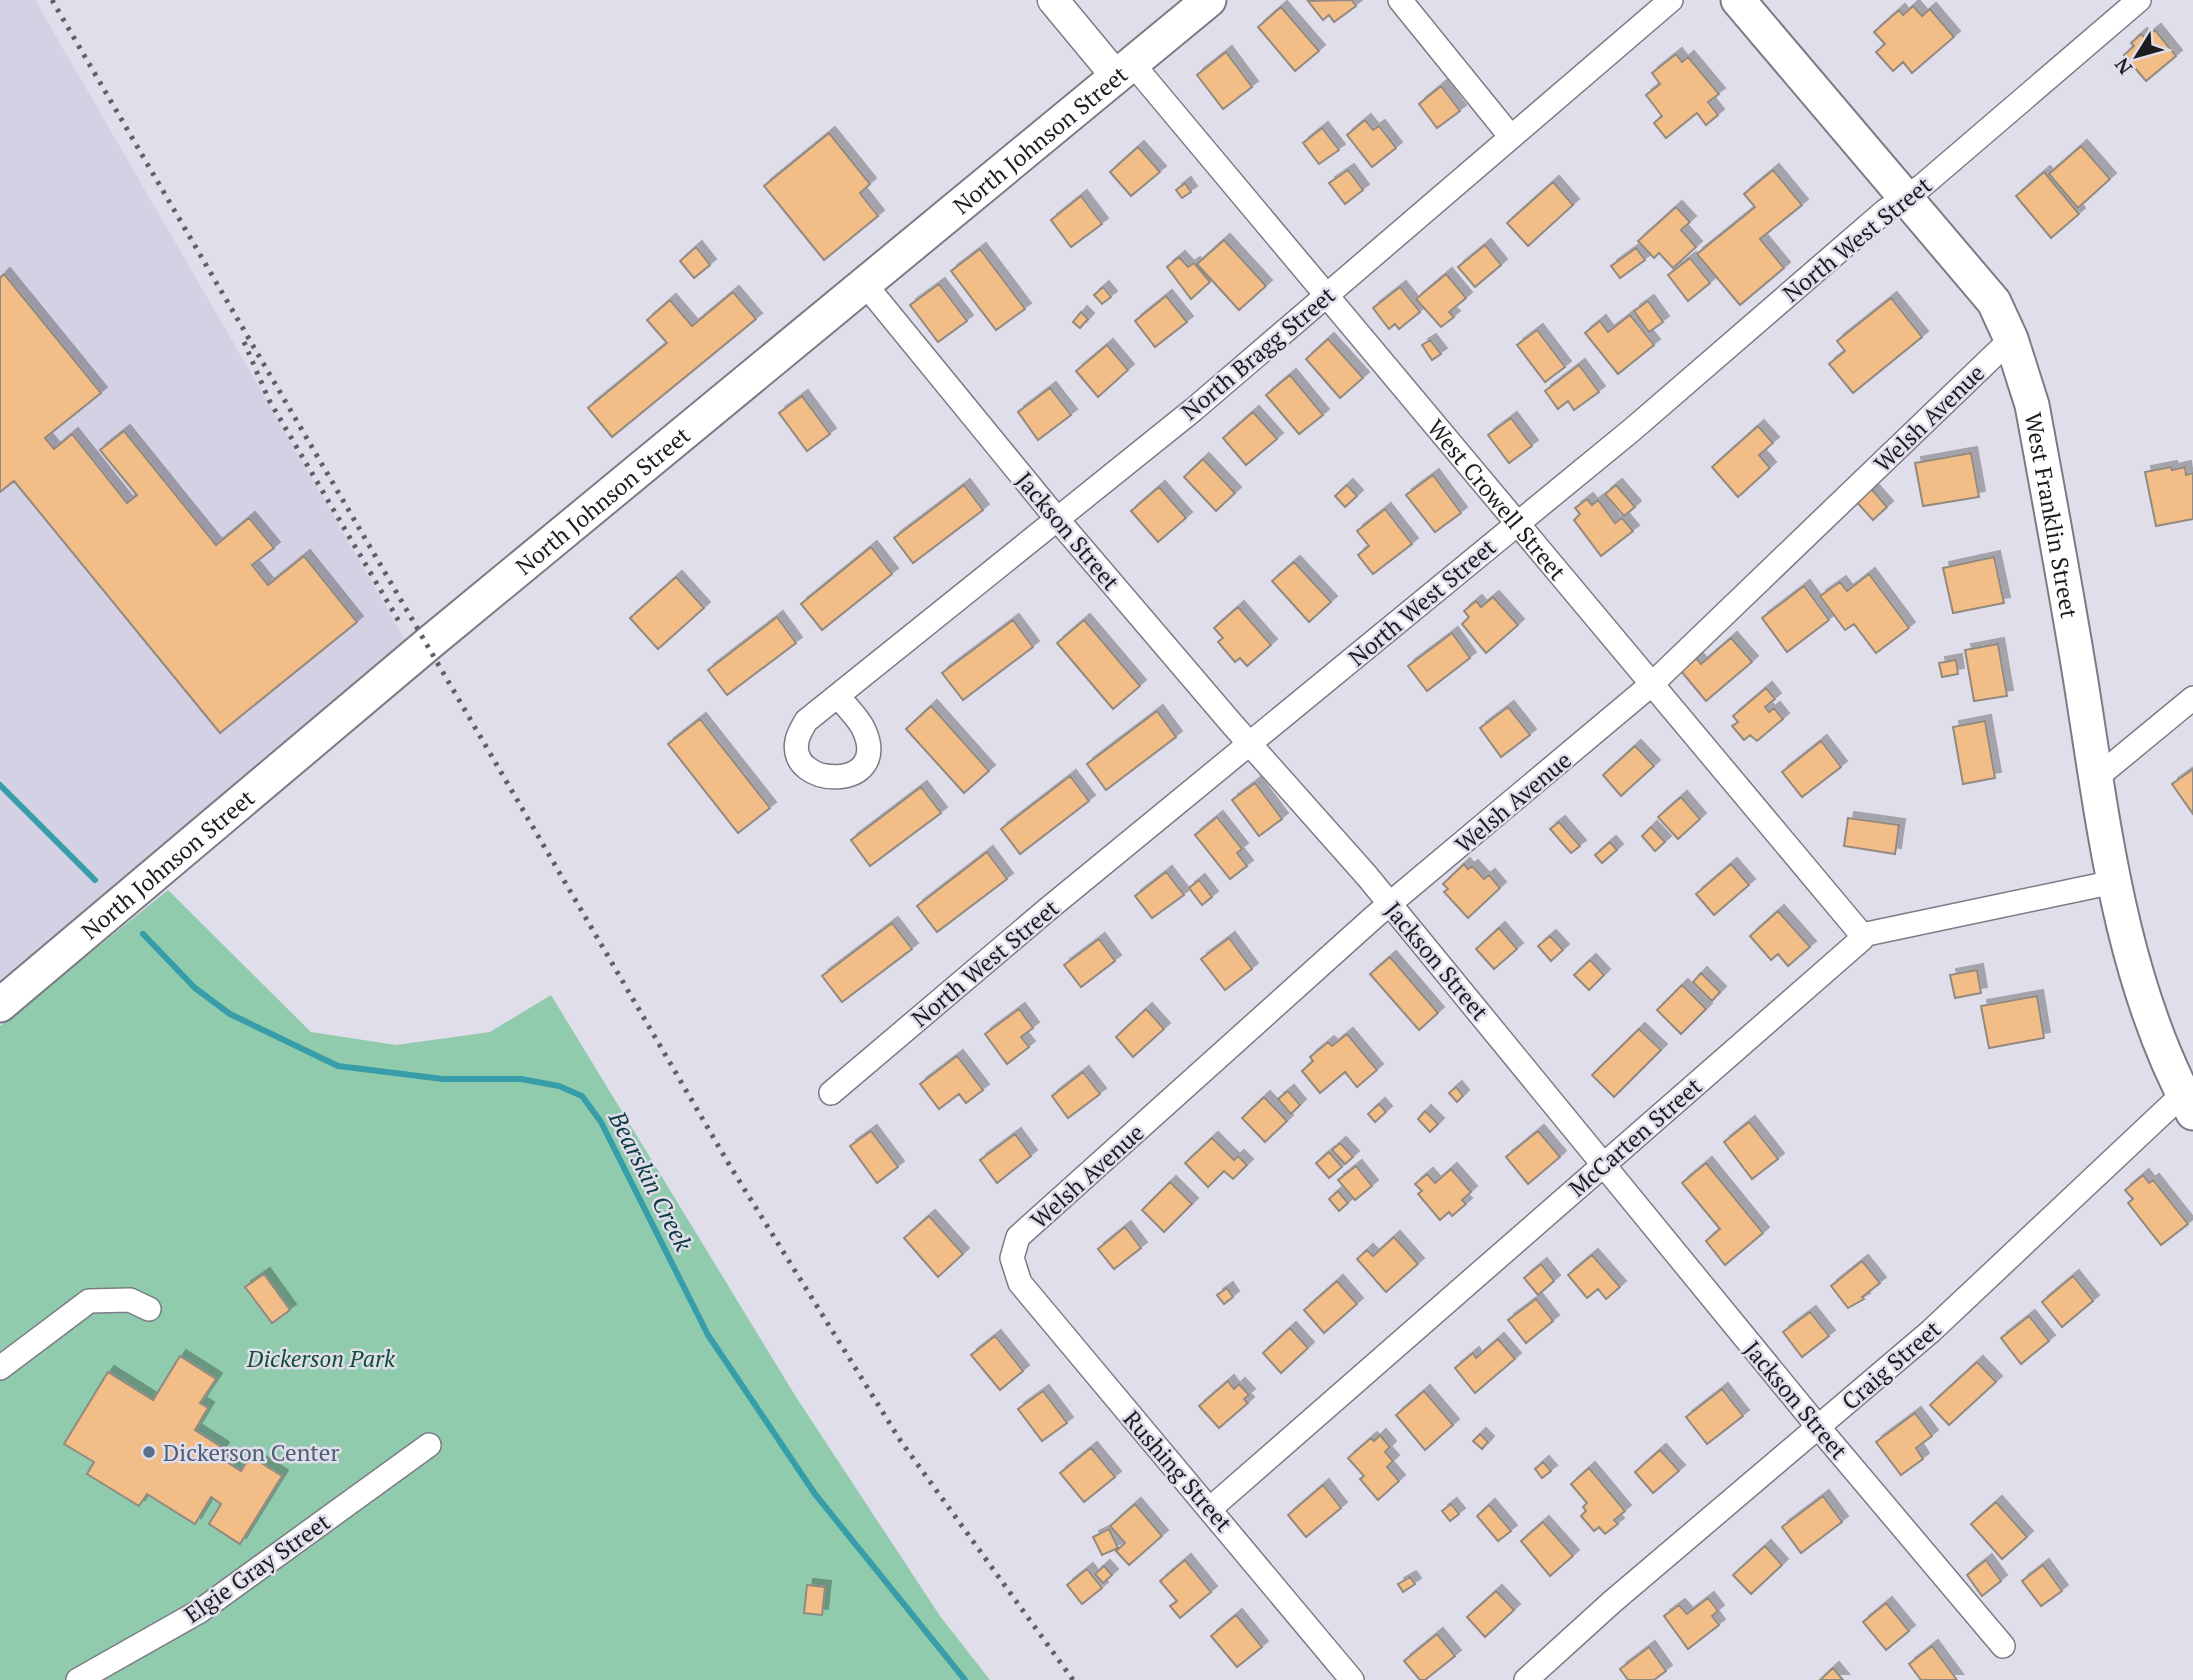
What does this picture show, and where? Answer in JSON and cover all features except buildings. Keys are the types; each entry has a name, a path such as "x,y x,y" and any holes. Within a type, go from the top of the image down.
{"main road":[{"name":"North Johnson Street","path":"0,1005 428,644 1209,0"},
{"name":"West Franklin Street","path":"1738,0 1994,302 2011,339 2032,405 2070,610 2114,882 2139,985 2168,1066 2188,1103"}],"street":[{"name":"West Crowell Street","path":"1053,0 1124,69 1326,295 1862,935"},
{"path":"1400,0 1511,137"},
{"name":"North Bragg Street","path":"838,696 1193,410 1671,0"},
{"name":"North West Street","path":"831,1093 1059,900 1517,523 1905,197 1922,186 2138,0"},
{"name":"Jackson Street","path":"864,283 1057,519 1392,906 1819,1428 2003,1646"},
{"name":"Welsh Avenue","path":"1012,1258 1018,1237 1374,917 1392,906 1652,684 2011,339"},
{"path":"2096,778 2193,698"},
{"path":"1862,935 2114,882"},
{"name":"McCarten Street","path":"1212,1508 1862,939 1862,935"},
{"name":"Craig Street","path":"1526,1680 1612,1602 1931,1331 2188,1103"},
{"name":"Rushing Street","path":"1012,1258 1020,1283 1110,1393 1212,1508 1352,1680"},
{"path":"0,1368 89,1301 130,1300 149,1309"},
{"name":"Elgie Gray Street","path":"78,1680 200,1611 429,1445"}],"shaded area":[{"path":"0,0 35,0 406,641 0,980"}],"green space":[{"name":"Dickerson Park","path":"168,890 311,1032 396,1045 490,1032 551,995 796,1397 940,1616 990,1680 0,1680 0,1026"}],"waterway":[{"name":"Bearskin Creek","path":"0,785 95,880"},
{"name":"Bearskin Creek","path":"143,934 195,988 230,1014 338,1066 443,1079 521,1079 559,1086 582,1096 601,1122 708,1335 815,1494 965,1680"}],"railway":[{"path":"52,0 730,1166 900,1440 1073,1680"},
{"path":"244,342 269,400 400,623"}],"place":[{"name":"Dickerson Center","path":"149,1452"}]}
